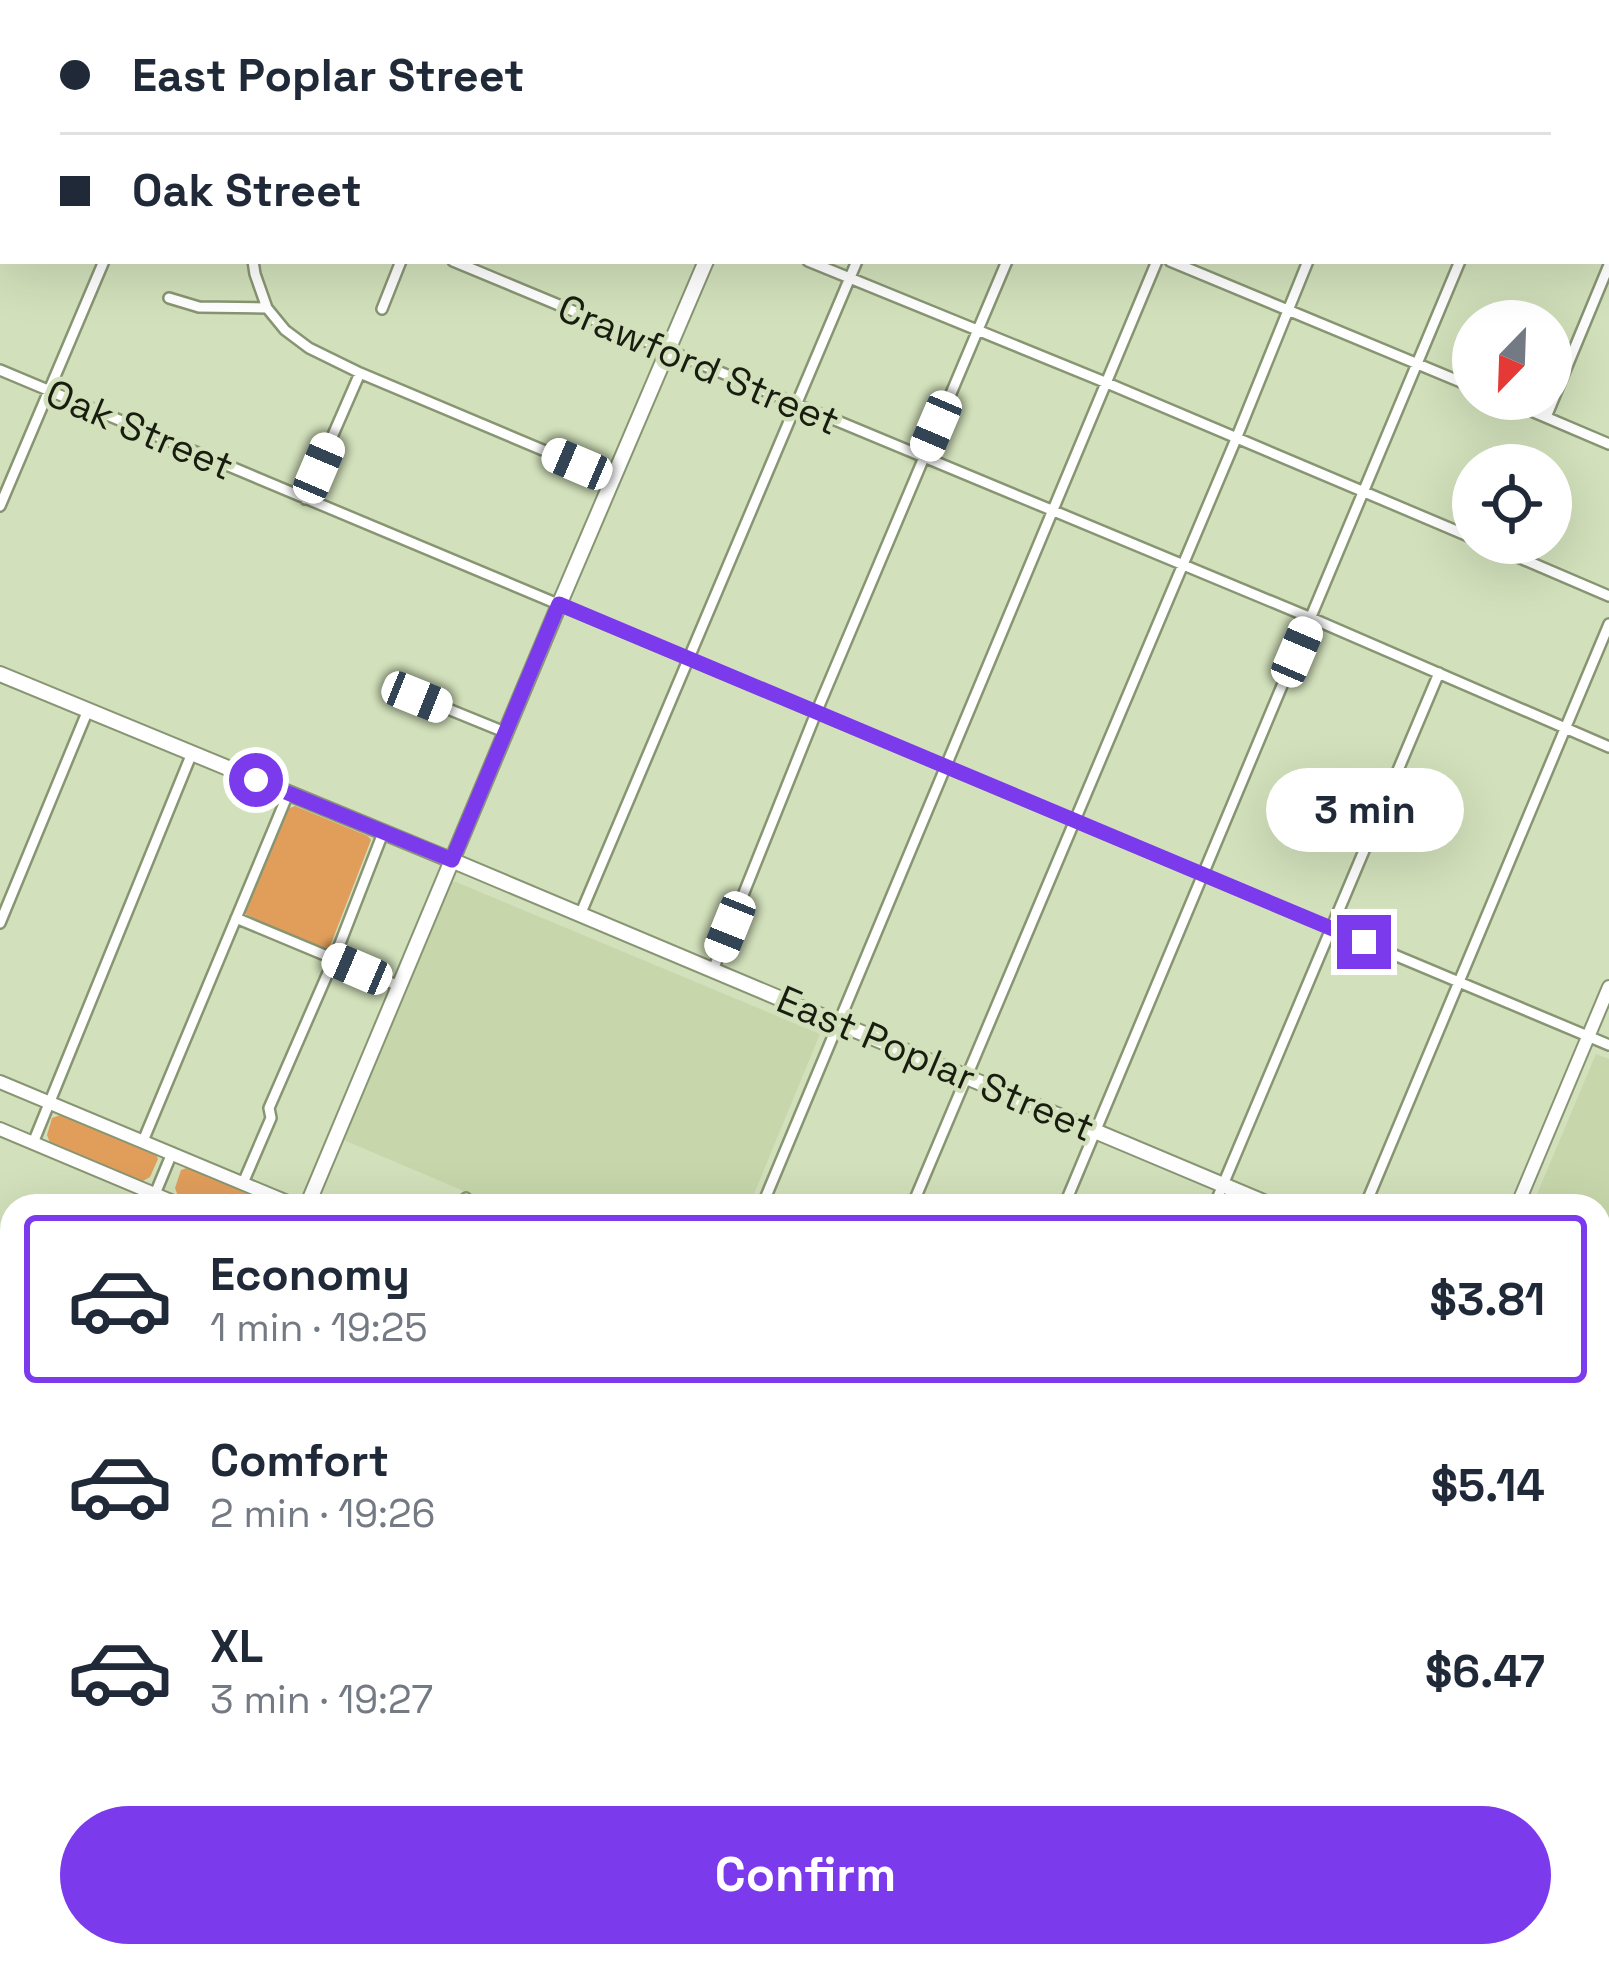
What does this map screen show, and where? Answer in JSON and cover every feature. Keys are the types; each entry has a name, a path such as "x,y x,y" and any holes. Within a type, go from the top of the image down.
{"main road":[{"path":"312,1194 705,264"},
{"name":"East Poplar Street","path":"0,674 1245,1194"}],"street":[{"path":"0,506 103,264"},
{"path":"253,264 267,308 285,330 310,348 614,480"},
{"path":"382,309 400,264"},
{"name":"Crawford Street","path":"460,264 1609,747"},
{"path":"815,264 1452,529"},
{"path":"580,915 856,264"},
{"path":"713,970 1006,264"},
{"path":"767,1194 1156,264"},
{"path":"1177,264 1452,378"},
{"path":"917,1194 1307,264"},
{"path":"1069,1194 1459,264"},
{"path":"1572,354 1609,265"},
{"path":"169,298 199,307 267,308"},
{"name":"Oak Street","path":"0,370 1609,1045"},
{"path":"305,499 360,373"},
{"path":"1553,420 1609,444"},
{"path":"1534,564 1609,596"},
{"path":"1370,1194 1609,624"},
{"path":"1219,1194 1439,673"},
{"path":"394,687 507,733"},
{"path":"0,923 88,710"},
{"path":"33,1143 192,752"},
{"path":"143,1141 288,794"},
{"path":"243,1183 271,1118 269,1108 383,832"},
{"path":"236,918 399,986"},
{"path":"1522,1194 1609,987"},
{"path":"0,1082 269,1194"},
{"path":"0,1129 140,1194"},
{"path":"155,1194 172,1153"}],"shaded area":[{"path":"295,806 371,840 329,949 287,936 245,914 287,809"},
{"path":"452,882 820,1034 754,1194 471,1194 342,1137"},
{"path":"1596,1054 1609,1059 1609,1194 1537,1194"},
{"path":"63,1114 155,1152 158,1159 150,1177 143,1181 50,1143 47,1135 52,1118"},
{"path":"192,1166 257,1194 177,1194 181,1170"}],"route":[{"path":"256,780 452,860 559,604 1364,942"}]}
